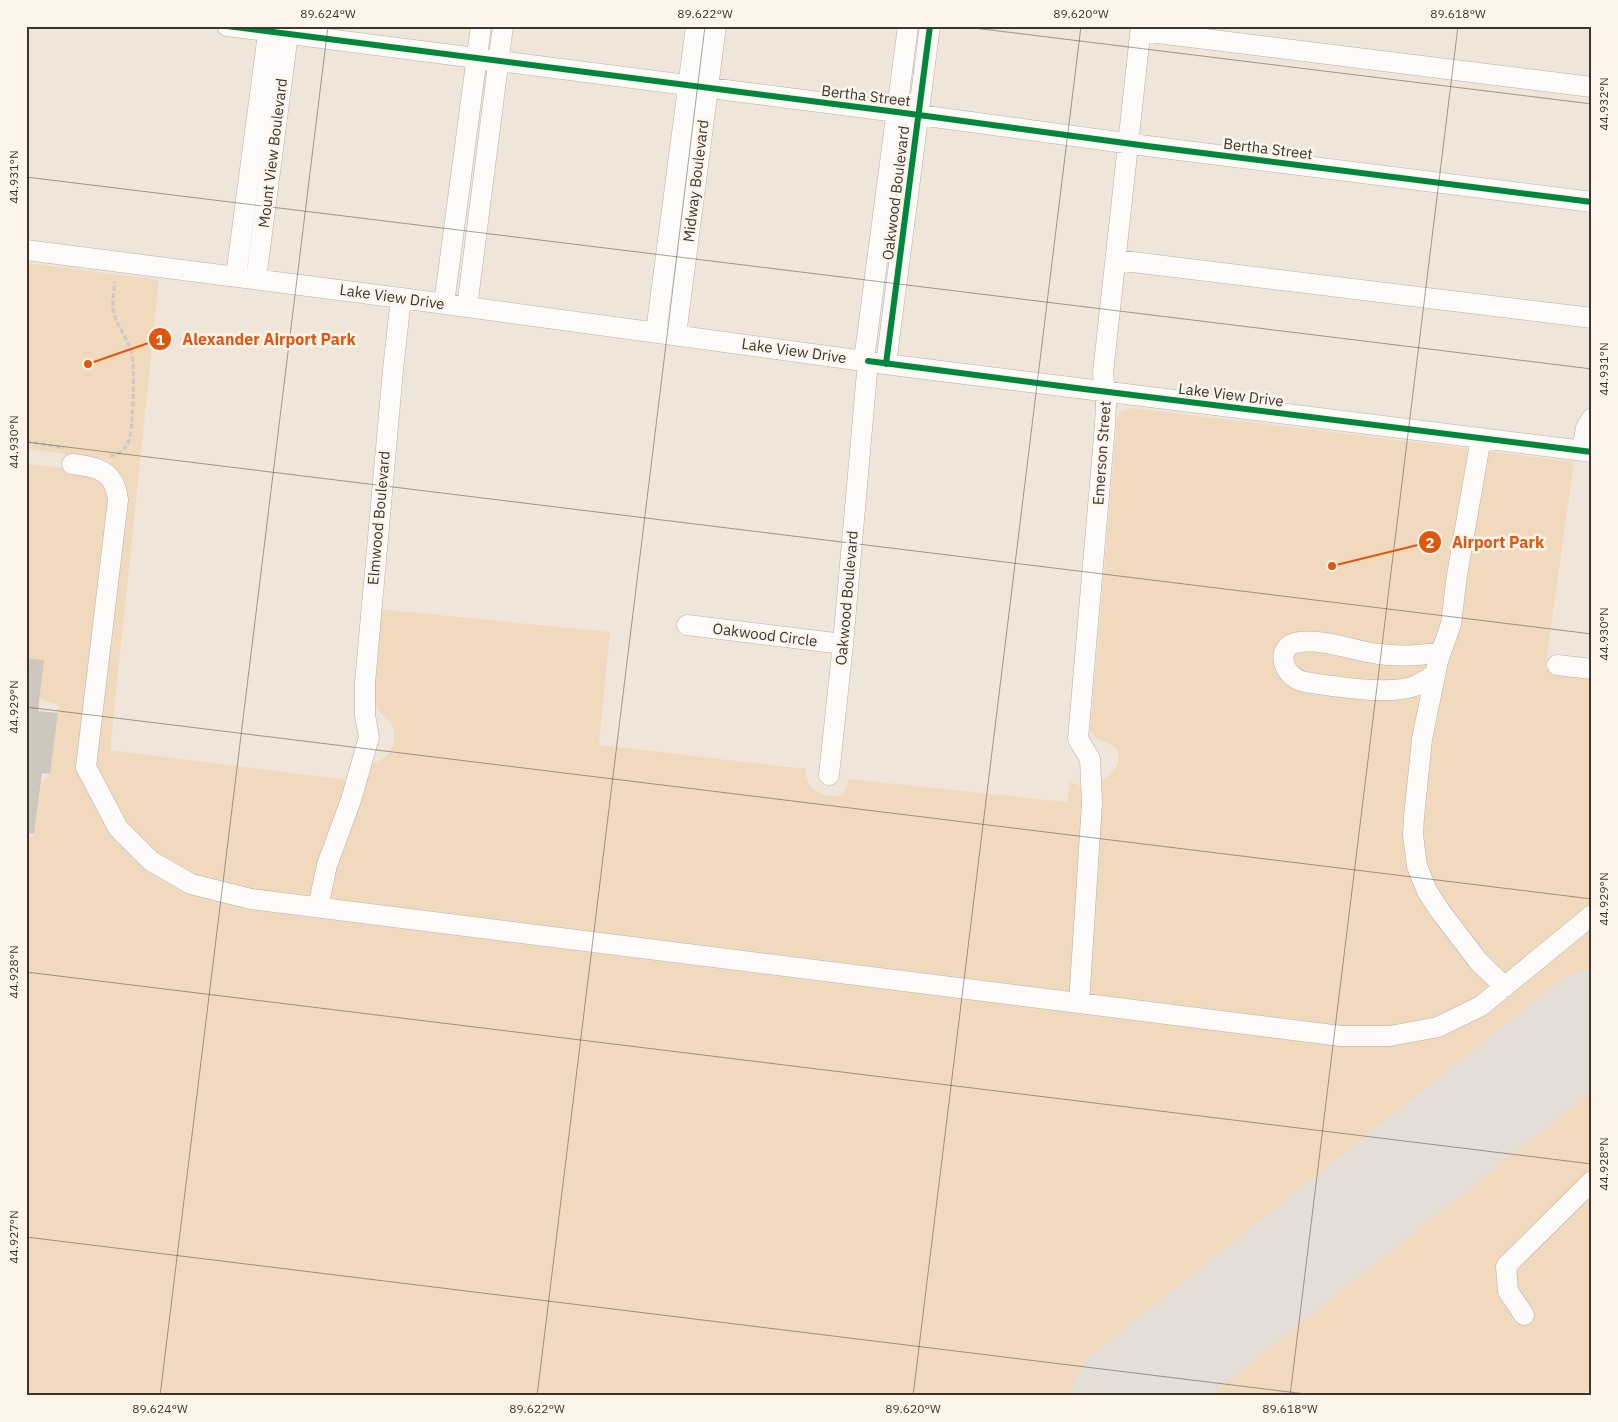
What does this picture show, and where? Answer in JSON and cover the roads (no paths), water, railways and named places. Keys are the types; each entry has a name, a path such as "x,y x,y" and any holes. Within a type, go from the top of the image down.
{"street":[{"name":"Bertha Street","path":"227,26 279,30 476,58 897,112 1128,144 1592,202"},
{"path":"444,304 480,26"},
{"path":"467,307 503,26"},
{"name":"Midway Boulevard","path":"656,332 696,26"},
{"name":"Midway Boulevard","path":"676,335 716,26"},
{"name":"Oakwood Boulevard","path":"830,775 897,112 908,26"},
{"name":"Oakwood Boulevard","path":"872,362 918,115 930,26"},
{"path":"1141,29 1592,86"},
{"name":"Emerson Street","path":"1079,1003 1092,803 1090,759 1078,739 1105,425 1104,373 1141,29"},
{"name":"Mount View Boulevard","path":"236,276 279,30"},
{"name":"Mount View Boulevard","path":"256,279 279,30"},
{"name":"Lake View Drive","path":"26,250 236,276 872,362 1587,452"},
{"path":"1116,260 1592,318"},
{"name":"Elmwood Boulevard","path":"318,907 327,866 351,800 369,737 364,709 365,683 401,298"},
{"path":"1587,452 1586,428 1592,418"},
{"path":"1481,438 1457,575 1451,624 1440,653 1422,739 1413,835 1417,866 1427,891 1478,962 1505,987"},
{"path":"71,457 102,470 113,482 118,495 86,767 118,828 150,861 191,884 251,899 1341,1036 1390,1036 1438,1027 1481,1006 1592,915"},
{"name":"Oakwood Circle","path":"687,625 843,644"},
{"path":"1435,674 1413,687 1399,690 1377,690 1316,684 1300,681 1288,674 1284,666 1283,656 1287,648 1292,644 1300,642 1314,642 1379,654 1407,656 1440,653"},
{"path":"1557,665 1592,669"},
{"path":"1524,1315 1508,1291 1506,1266 1592,1180"}],"place":[{"name":"Alexander Airport Park","path":"88,364"},
{"name":"Airport Park","path":"1332,566"}]}
